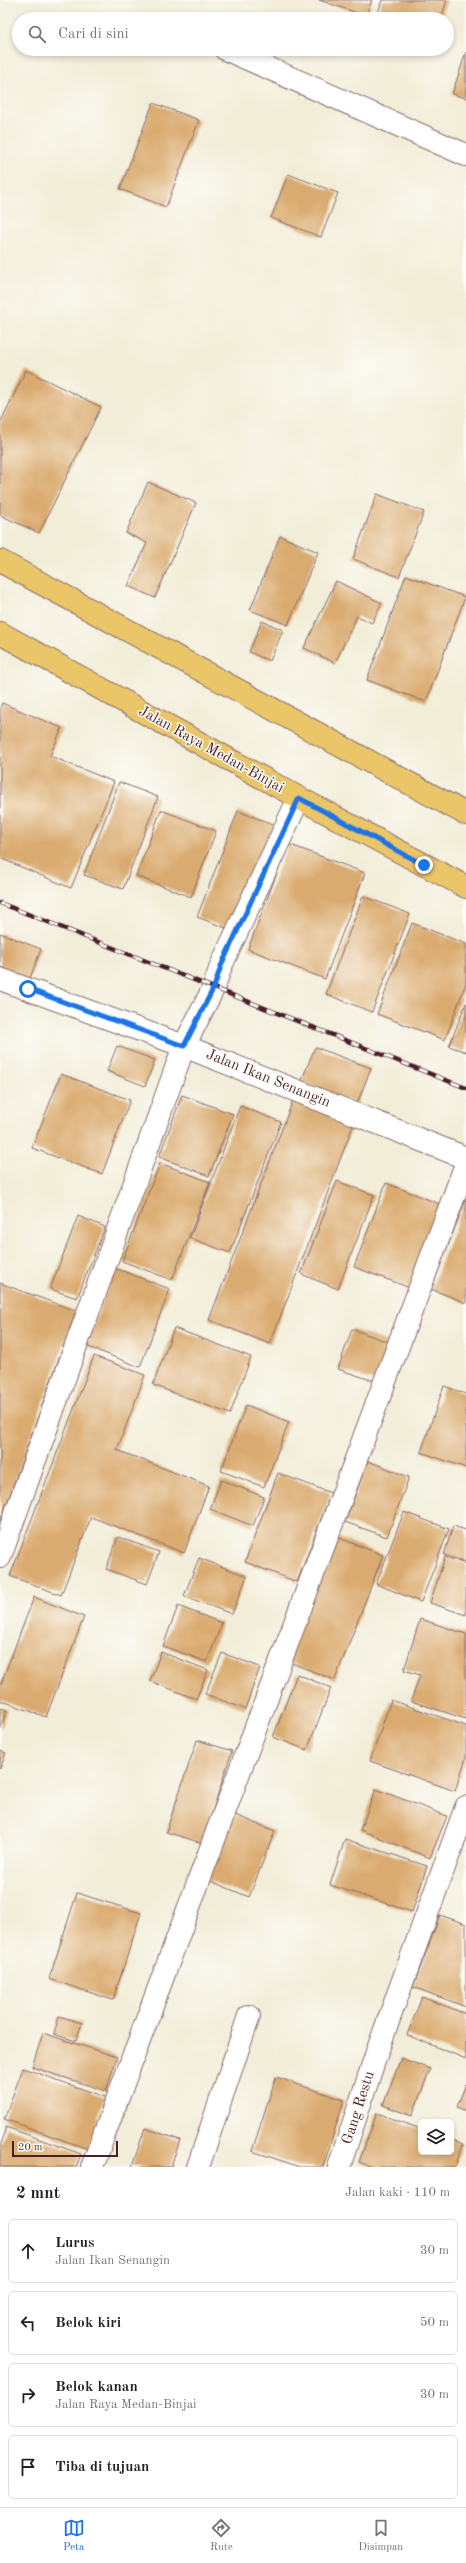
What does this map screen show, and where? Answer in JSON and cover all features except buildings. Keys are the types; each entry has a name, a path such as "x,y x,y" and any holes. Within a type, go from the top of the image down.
{"main road":[{"path":"0,561 466,814"},
{"name":"Jalan Raya Medan-Binjai","path":"0,633 299,798 466,887"}],"street":[{"path":"241,56 466,155"},
{"path":"0,1557 184,1046 214,987 221,966 299,798"},
{"name":"Jalan Ikan Senangin","path":"0,979 184,1046 466,1158"},
{"path":"92,2167 466,1164"},
{"name":"Gang Restu","path":"339,2167 378,2049 466,1807"},
{"path":"198,2167 249,2016"}],"railway":[{"path":"0,903 466,1088"}],"route":[{"path":"28,989 184,1046 214,987 221,966 299,798 424,865"}]}
